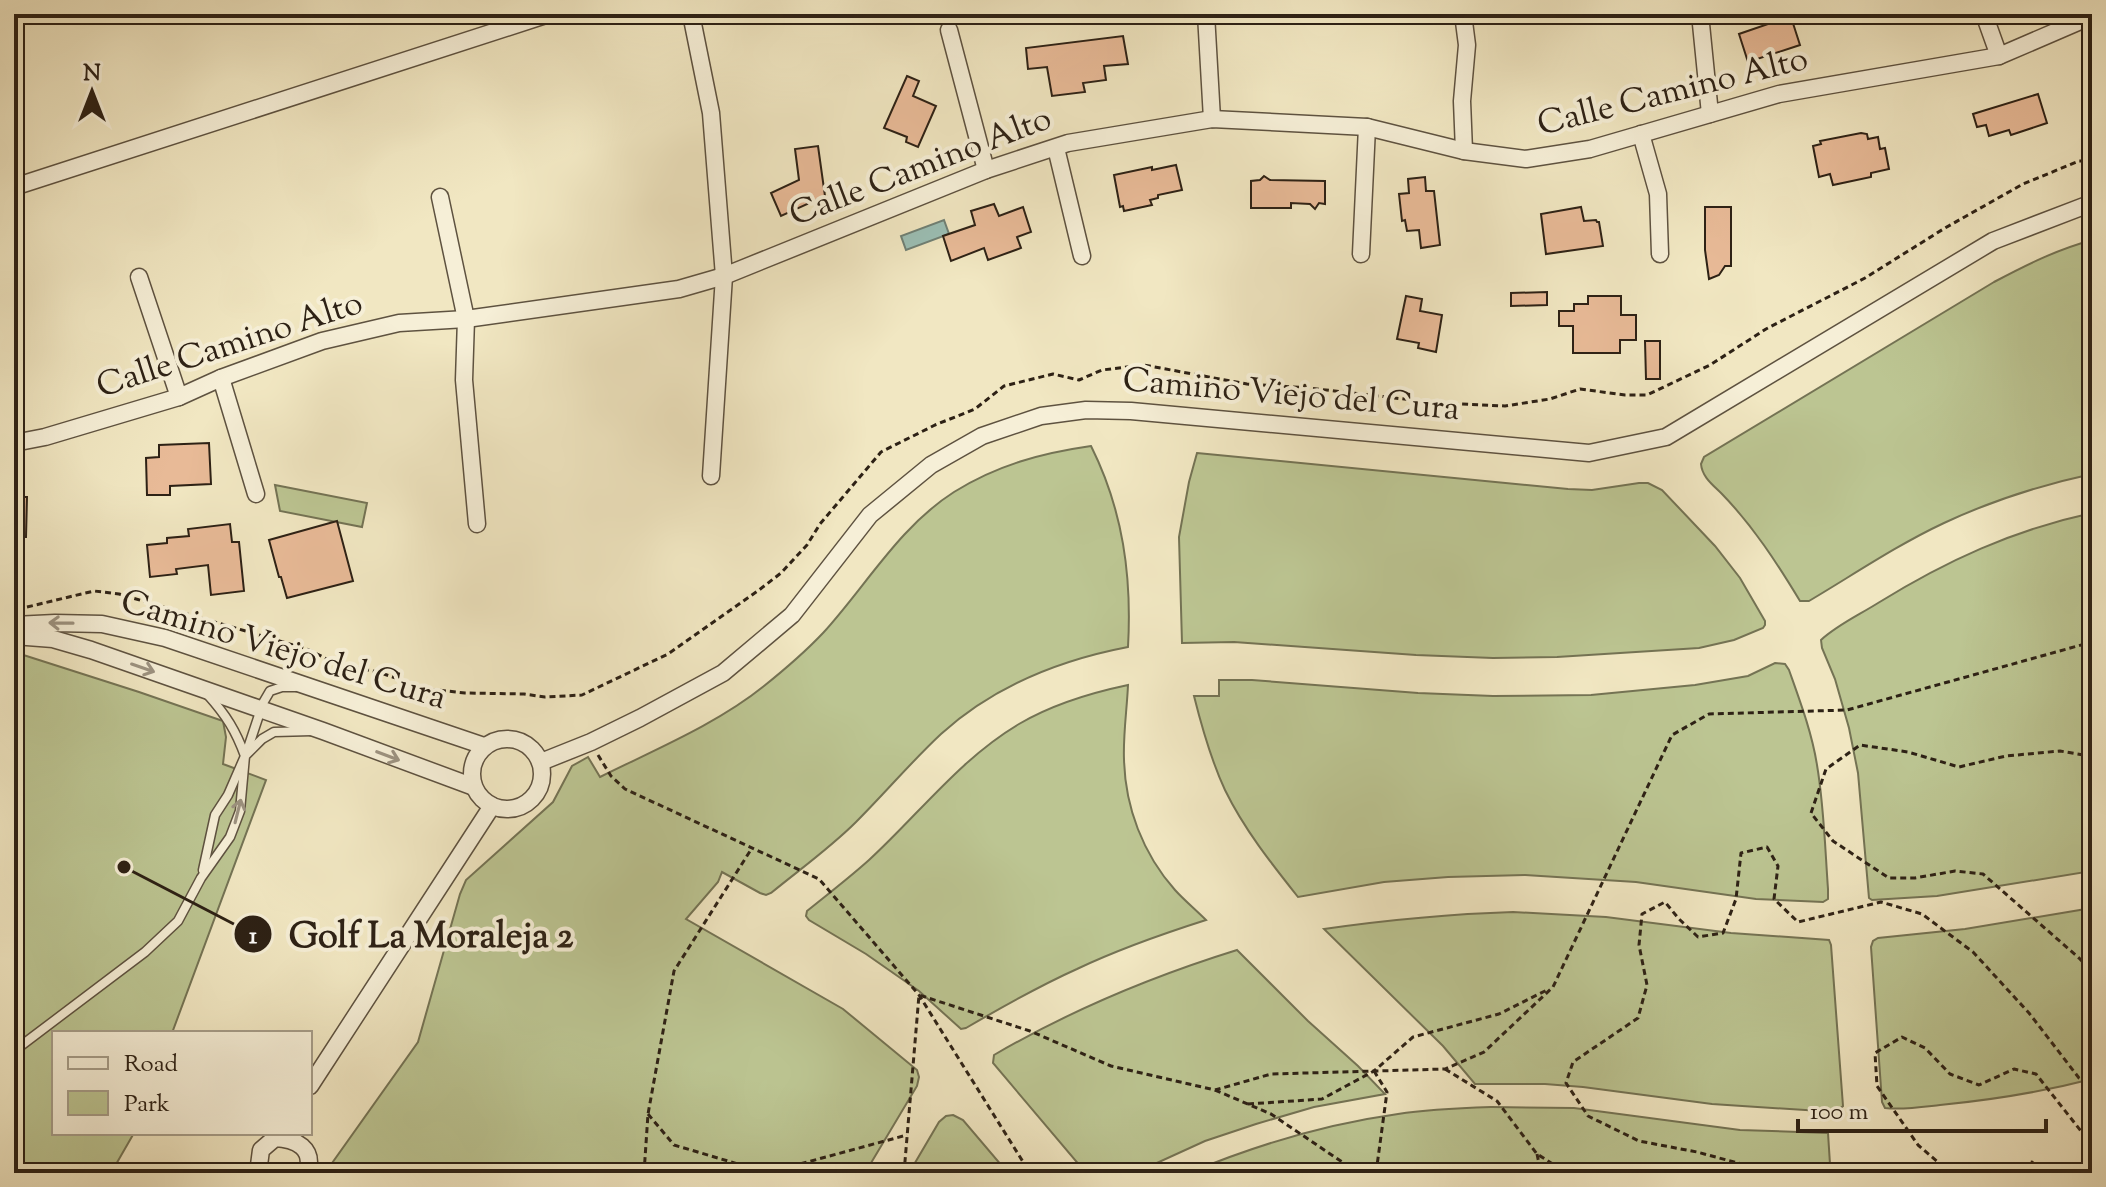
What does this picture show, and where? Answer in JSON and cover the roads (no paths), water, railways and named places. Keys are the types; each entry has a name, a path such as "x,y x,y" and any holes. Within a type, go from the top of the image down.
{"street":[{"path":"14,187 549,14"},
{"path":"691,14 711,113 724,276 711,476"},
{"path":"1206,14 1212,119"},
{"path":"1463,14 1467,45 1462,101 1464,151"},
{"path":"1700,14 1710,114"},
{"path":"1984,14 1999,56"},
{"name":"Calle Camino Alto","path":"14,443 45,437 179,397 322,341 399,323 466,319 679,289 724,276 986,170 1068,143 1212,119 1367,127 1464,151 1526,159 1590,149 1779,94 1999,56 2092,16"},
{"path":"949,30 986,170"},
{"path":"1361,254 1367,127"},
{"path":"1641,134 1658,194 1660,254"},
{"path":"1056,148 1082,256"},
{"path":"440,197 466,319 464,380 477,524"},
{"name":"Camino Viejo del Cura","path":"541,762 591,742 723,673 792,615 870,515 931,465 982,436 1041,416 1086,410 1131,411 1589,453 1666,437 1993,241 2092,203"},
{"path":"139,277 179,397"},
{"path":"221,378 256,494"},
{"name":"Camino Viejo del Cura","path":"14,625 102,624 165,638 484,746"},
{"name":"Camino Viejo del Cura","path":"14,636 53,639 78,646 474,787"},
{"path":"510,738 523,742 534,750 541,762 543,775 540,789 532,800 520,807 506,810 492,806 481,799 474,787 471,773 475,758 484,746 496,740 510,738"},
{"path":"312,1083 492,806"},
{"path":"303,1135 310,1168 307,1173"},
{"path":"257,1172 261,1150 277,1136 292,1139 307,1152"}],"lane":[{"path":"201,878 215,815 228,795 270,691 282,687 311,687"},
{"path":"14,1051 145,952 178,921 201,878 230,837 240,811 245,756 226,715 202,689"},
{"path":"245,756 274,732 323,731"}],"water":[{"path":"944,220 949,234 906,250 901,236"}],"place":[{"name":"Golf La Moraleja 2","path":"124,867"}]}
